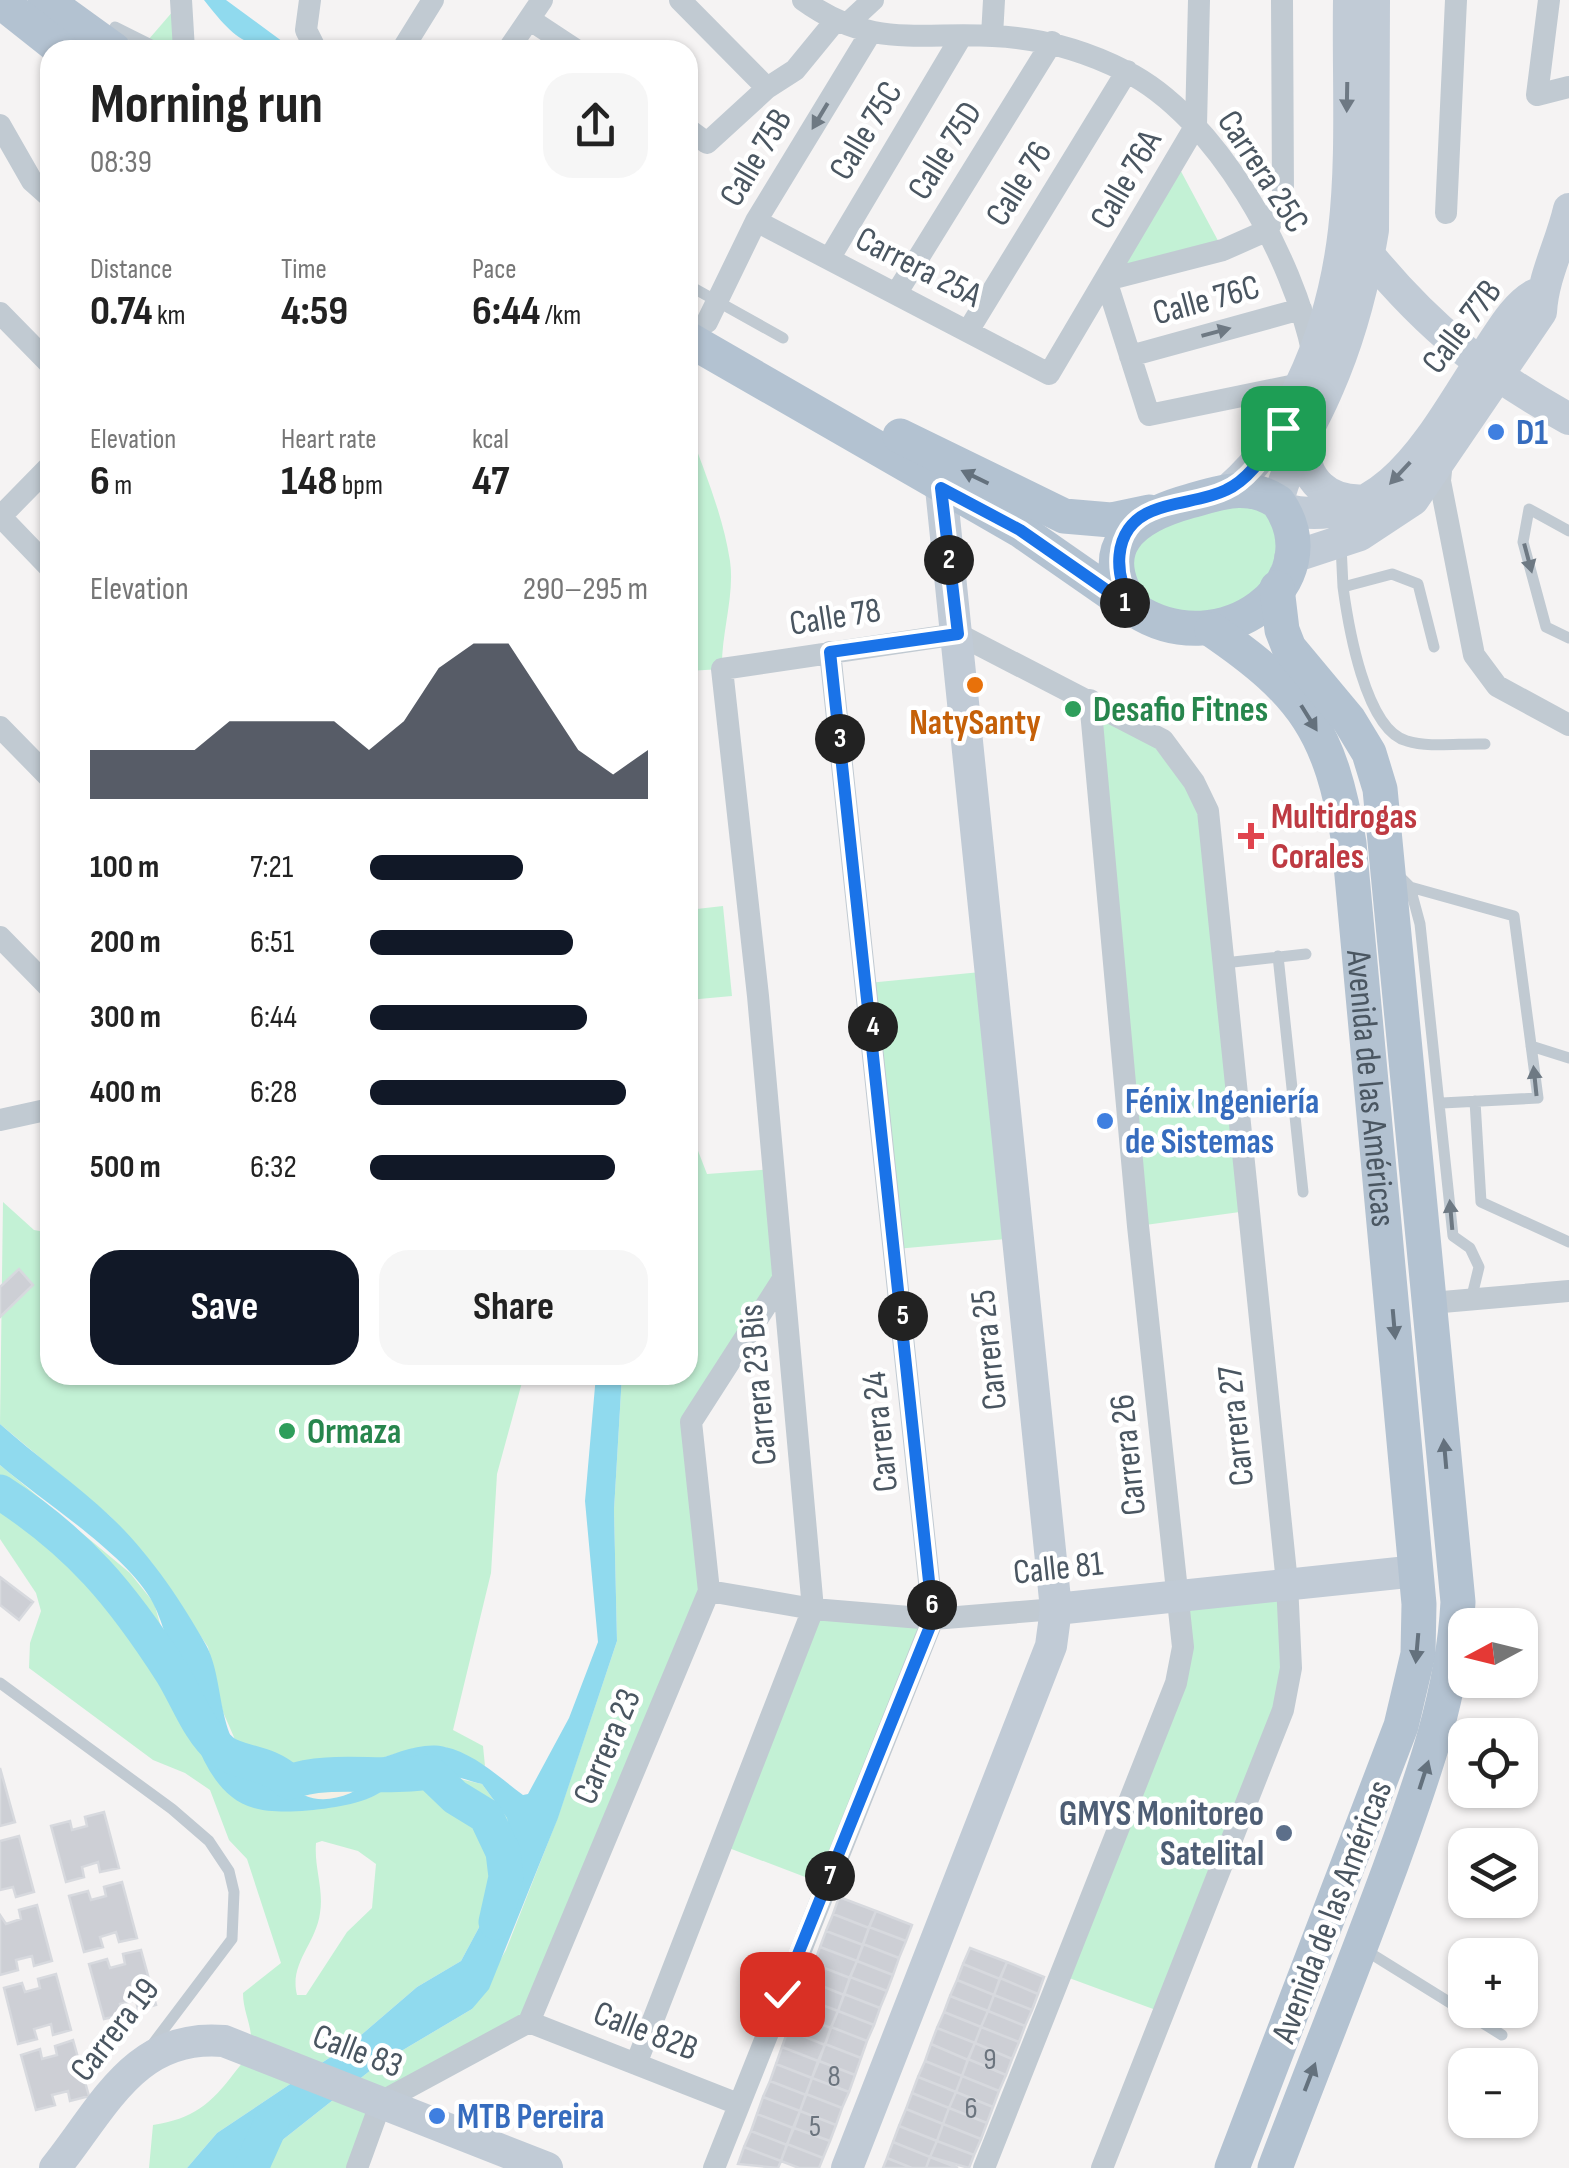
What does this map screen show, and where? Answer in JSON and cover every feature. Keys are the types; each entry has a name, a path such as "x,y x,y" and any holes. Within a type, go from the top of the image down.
{"main road":[{"path":"45,0 114,38"},
{"path":"0,1 49,40"},
{"path":"700,318 938,458 1032,504 1086,520 1149,512 1228,490 1258,492 1281,506 1291,532 1283,573 1256,612 1212,630"},
{"name":"Avenida de las Américas","path":"700,318 941,488 1020,530 1135,610 1175,628 1212,630 1268,670 1302,705 1336,773 1352,874 1417,1572 1418,1654 1402,1726 1232,2168"},
{"path":"1135,610 1124,594 1118,558 1123,540 1149,512"},
{"name":"Avenida de las Américas","path":"1275,2168 1361,1948 1436,1740 1455,1657 1458,1602 1431,1303 1400,877 1369,752 1324,686 1290,648 1282,630 1283,573"},
{"path":"1352,874 1378,942 1411,1269 1431,1303"}],"street":[{"path":"180,0 183,40"},
{"path":"408,40 434,0"},
{"path":"680,0 767,88"},
{"name":"Carrera 25C","path":"803,0 842,22 871,32 916,39 992,36 1052,42 1127,72 1196,125 1268,230 1301,309 1312,352"},
{"path":"698,135 795,70 842,22 873,0"},
{"path":"992,36 994,0"},
{"name":"Calle 76A","path":"1049,374 1196,125 1200,0"},
{"path":"1282,0 1282,194 1268,230 1223,250 1106,280 1150,415 1312,352"},
{"path":"1228,490 1268,450 1283,428 1312,352 1345,238 1348,0"},
{"path":"1281,506 1284,476 1338,366 1369,256 1373,230 1374,0"},
{"path":"1446,213 1456,0"},
{"path":"1549,0 1538,96 1569,87"},
{"path":"308,8 306,30 311,40"},
{"path":"515,40 536,10 566,40"},
{"name":"Calle 75B","path":"700,318 871,32"},
{"name":"Calle 75C","path":"828,259 960,37"},
{"name":"Calle 75D","path":"896,294 1052,42"},
{"name":"Calle 76","path":"968,331 1127,72"},
{"path":"0,125 40,188"},
{"path":"1552,280 1569,209"},
{"name":"Carrera 25A","path":"756,221 1049,374"},
{"path":"1369,256 1425,318 1495,378 1569,420"},
{"name":"Calle 77B","path":"1283,573 1340,543 1442,462 1465,401 1495,378 1524,301 1552,280"},
{"name":"Calle 76C","path":"1130,356 1301,309"},
{"path":"0,312 40,354"},
{"name":"Calle 77B","path":"1281,506 1320,516 1383,507 1408,465 1465,401 1508,341"},
{"path":"1304,440 1307,469 1325,492 1338,499 1383,507 1418,508 1434,516 1450,540"},
{"path":"1442,462 1440,480 1450,540 1469,636 1483,670 1515,699 1568,722"},
{"path":"40,476 0,517 40,558"},
{"name":"Carrera 25","path":"847,2168 1051,1646 1056,1608 941,488"},
{"name":"Calle 78","path":"722,669 958,634"},
{"name":"Carrera 27","path":"958,634 1163,740 1196,785 1208,811 1287,1584 1291,1668 1283,1710 1102,2168"},
{"name":"Carrera 24","path":"714,2168 933,1619 830,652"},
{"name":"Carrera 23 Bis","path":"636,2064 812,1609 722,669"},
{"name":"Carrera 26","path":"984,2168 1176,1683 1183,1647 1090,700"},
{"path":"0,727 40,768"},
{"path":"0,938 40,978"},
{"path":"0,1120 40,1111"},
{"name":"Carrera 23","path":"529,2022 709,1591 691,1422 783,1279"},
{"path":"1431,1303 1569,1292"},
{"name":"Calle 81","path":"709,1591 812,1609 933,1619 1417,1572"},
{"path":"357,2168 372,2098 529,2022"},
{"name":"Calle 82B","path":"529,2022 738,2104"},
{"name":"Calle 83","path":"140,2061 172,2044 196,2038 224,2041 546,2168"},
{"name":"Carrera 19","path":"56,2168 140,2061"}],"lane":[{"path":"700,318 783,338"},
{"path":"1569,531 1529,509 1523,542 1546,626 1569,638"},
{"path":"1340,543 1350,637 1378,716 1393,734 1407,742 1485,744"},
{"path":"1343,587 1392,574 1418,584 1434,646"},
{"path":"1400,877 1514,916 1538,1098 1442,1103"},
{"path":"1400,877 1420,924 1442,1103 1453,1236 1470,1248 1479,1267 1471,1300"},
{"path":"1224,963 1306,954"},
{"path":"1278,956 1304,1192"},
{"path":"1531,1046 1569,1058"},
{"path":"1474,1101 1481,1202 1569,1242"},
{"name":"Carrera 19","path":"0,1682 209,1841 229,1871 234,1892 232,1939 140,2061"},
{"path":"1361,1948 1502,2036"}],"green space":[{"path":"174,10 175,40 149,39"},
{"path":"1176,162 1223,250 1106,280"},
{"path":"698,455 718,510 730,561 722,669 698,670"},
{"path":"1228,490 1288,520 1256,612 1146,617 1123,540"},
{"path":"1090,700 1163,740 1194,782 1247,1211 1138,1226"},
{"path":"723,906 732,996 698,999 698,909"},
{"path":"991,971 1017,1238 896,1249 868,983"},
{"path":"698,1151 707,1174 773,1169 783,1279 691,1422 709,1591 529,2022 381,2102 357,2168 247,2168 376,2066 472,2009 506,1950 558,1817 617,1641 614,1510 621,1385 698,1385"},
{"name":"Ormaza","path":"3,1202 40,1231 40,1385 521,1385 497,1474 491,1573 453,1730 483,1746 485,1766 445,1747 415,1748 368,1762 305,1771 256,1766 240,1751 223,1712 208,1647 151,1562 111,1517 0,1424"},
{"path":"0,1465 130,1573 154,1603 194,1741 274,1811 325,1808 369,1798 411,1775 429,1772 482,1784 507,1818 512,1854 506,1877 461,1961 417,1987 353,2042 217,2133 187,2168 149,2168 153,2125 179,2119 200,2108 242,2063 251,2039 243,1993 281,1963 247,1859 229,1840 210,1790 185,1773 153,1760 29,1668 30,1643 41,1611 36,1593 0,1539","holes":["322,1841 358,1851 376,1864 372,1908 347,1932 306,1995 297,1995 297,1973 320,1913 316,1843"]},
{"path":"1287,1583 1291,1668 1164,2013 1061,1975 1176,1683 1177,1594"},
{"path":"813,1609 933,1619 826,1885 721,1845"}],"sand":[{"path":"293,1778 375,1778 330,1799 308,1797 289,1782"}],"water":[{"path":"204,0 226,0 280,40 244,40"},
{"path":"595,1385 621,1385 614,1510 617,1641 558,1818 489,1989 472,2009 376,2066 247,2168 187,2168 217,2133 353,2042 417,1987 461,1961 506,1877 512,1854 507,1818 482,1784 436,1772 413,1775 356,1803 310,1810 265,1810 231,1796 213,1776 199,1749 153,1603 125,1566 0,1465 0,1424 98,1505 151,1561 206,1645 232,1740 240,1753 264,1769 294,1773 327,1770 417,1747 436,1746 466,1755 523,1795 528,1794 569,1718 598,1642 585,1501","holes":["350,1775 373,1778 342,1796 319,1799 307,1797 289,1782"]}],"building":[{"path":"19,1269 33,1285 0,1317 0,1287"},
{"path":"0,1577 33,1602 19,1620 0,1605"},
{"path":"0,1768 15,1822 0,1826"},
{"path":"104,1812 119,1868 100,1872 98,1862 82,1867 84,1877 66,1882 51,1826 70,1821 72,1830 87,1826 85,1817"},
{"path":"19,1836 34,1892 16,1897 13,1887 0,1890 0,1841"},
{"path":"122,1882 137,1938 119,1942 116,1932 100,1937 103,1947 84,1952 69,1896 88,1891 91,1900 106,1896 104,1887"},
{"path":"839,1897 876,1911 869,1928 833,1914"},
{"path":"37,1905 52,1961 34,1966 32,1956 16,1960 18,1970 0,1975 0,1915 6,1924 21,1919 19,1910"},
{"path":"876,1911 912,1925 906,1941 869,1927"},
{"path":"833,1914 869,1928 863,1945 826,1931"},
{"path":"869,1927 906,1941 899,1958 863,1944"},
{"path":"826,1931 863,1945 857,1961 820,1947"},
{"path":"863,1944 899,1958 893,1975 857,1961"},
{"path":"820,1947 857,1961 850,1978 814,1964"},
{"path":"970,1948 1007,1962 1000,1979 963,1964"},
{"path":"141,1950 156,2005 138,2010 136,2000 120,2004 122,2015 104,2019 89,1964 107,1959 110,1968 125,1964 123,1954"},
{"path":"857,1961 893,1975 887,1991 850,1977"},
{"path":"1007,1962 1044,1977 1038,1994 1000,1978"},
{"path":"814,1964 850,1978 844,1995 807,1980"},
{"path":"963,1964 1000,1979 994,1995 957,1980"},
{"path":"56,1974 71,2030 53,2035 51,2024 34,2029 37,2039 18,2044 4,1988 22,1983 25,1992 40,1988 38,1979"},
{"path":"850,1977 887,1991 880,2008 844,1994"},
{"path":"1000,1978 1038,1994 1032,2010 994,1995"},
{"path":"807,1980 844,1995 838,2011 801,1997"},
{"path":"957,1980 994,1995 988,2011 950,1996"},
{"path":"844,1994 880,2008 874,2025 838,2011"},
{"path":"994,1995 1032,2010 1025,2026 988,2011"},
{"path":"950,1996 988,2011 981,2027 944,2012"},
{"path":"801,1997 838,2011 831,2028 795,2014"},
{"path":"838,2011 874,2025 867,2041 831,2027"},
{"path":"988,2011 1025,2026 1019,2042 981,2027"},
{"path":"944,2012 981,2027 975,2043 937,2028"},
{"path":"795,2014 831,2028 825,2045 788,2030"},
{"path":"831,2027 867,2041 861,2058 825,2044"},
{"path":"981,2027 1019,2042 1012,2059 975,2043"},
{"path":"937,2028 975,2043 968,2060 931,2044"},
{"path":"788,2030 825,2045 818,2061 782,2047"},
{"path":"73,2040 89,2096 70,2101 68,2091 52,2095 55,2105 36,2110 21,2055 40,2049 42,2059 57,2055 55,2046"},
{"path":"975,2043 1012,2059 1006,2075 968,2059"},
{"path":"825,2044 861,2058 855,2075 819,2061"},
{"path":"931,2044 968,2060 962,2076 925,2061"},
{"path":"782,2047 818,2061 812,2078 776,2064"},
{"path":"968,2059 1006,2075 999,2091 962,2076"},
{"path":"819,2061 855,2075 849,2092 812,2078"},
{"path":"925,2061 962,2076 956,2092 918,2077"},
{"path":"776,2064 812,2078 806,2095 770,2081"},
{"path":"962,2076 999,2091 993,2107 956,2092"},
{"path":"918,2077 956,2092 949,2108 912,2093"},
{"path":"812,2078 849,2092 842,2108 806,2094"},
{"path":"770,2081 806,2095 800,2111 763,2097"},
{"path":"956,2092 993,2107 987,2123 949,2108"},
{"path":"912,2093 949,2108 943,2124 906,2109"},
{"path":"806,2094 842,2108 836,2125 800,2111"},
{"path":"763,2097 800,2111 793,2128 757,2114"},
{"path":"949,2108 987,2123 981,2139 943,2124"},
{"path":"906,2109 943,2124 937,2141 899,2126"},
{"path":"800,2111 836,2125 830,2141 794,2128"},
{"path":"757,2114 793,2128 787,2145 751,2131"},
{"path":"943,2124 981,2139 974,2155 937,2141"},
{"path":"899,2126 937,2141 930,2157 893,2142"},
{"path":"794,2128 830,2141 823,2158 787,2144"},
{"path":"751,2131 787,2145 781,2161 744,2147"},
{"path":"937,2141 974,2155 969,2168 930,2157"},
{"path":"893,2142 930,2157 926,2168 912,2168 887,2158"},
{"path":"787,2144 823,2158 819,2168 799,2168 781,2161"},
{"path":"744,2147 781,2161 778,2168 738,2164"},
{"path":"930,2157 958,2168 926,2168"},
{"path":"887,2158 912,2168 883,2168"}],"waterway":[{"path":"0,1492 53,1531 97,1572 135,1619 206,1733 221,1750 271,1770 289,1782 322,1775 429,1772 455,1797 486,1816 503,1852 506,1877 496,1922"},
{"path":"251,2168 272,2121"}],"place":[{"name":"D1","path":"1496,432"},
{"name":"NatySanty","path":"975,685"},
{"name":"Desafio Fitnes","path":"1073,709"},
{"name":"Multidrogas Corales","path":"1251,836"},
{"name":"Fénix Ingeniería de Sistemas","path":"1105,1121"},
{"name":"Ormaza","path":"287,1431"},
{"name":"GMYS Monitoreo Satelital","path":"1284,1833"},
{"name":"MTB Pereira","path":"437,2116"}],"route":[{"path":"782,1994 933,1619 830,652 958,634 941,488 1020,530 1135,610 1118,576 1123,540 1134,524 1149,512 1228,490 1260,462 1283,428"}]}
